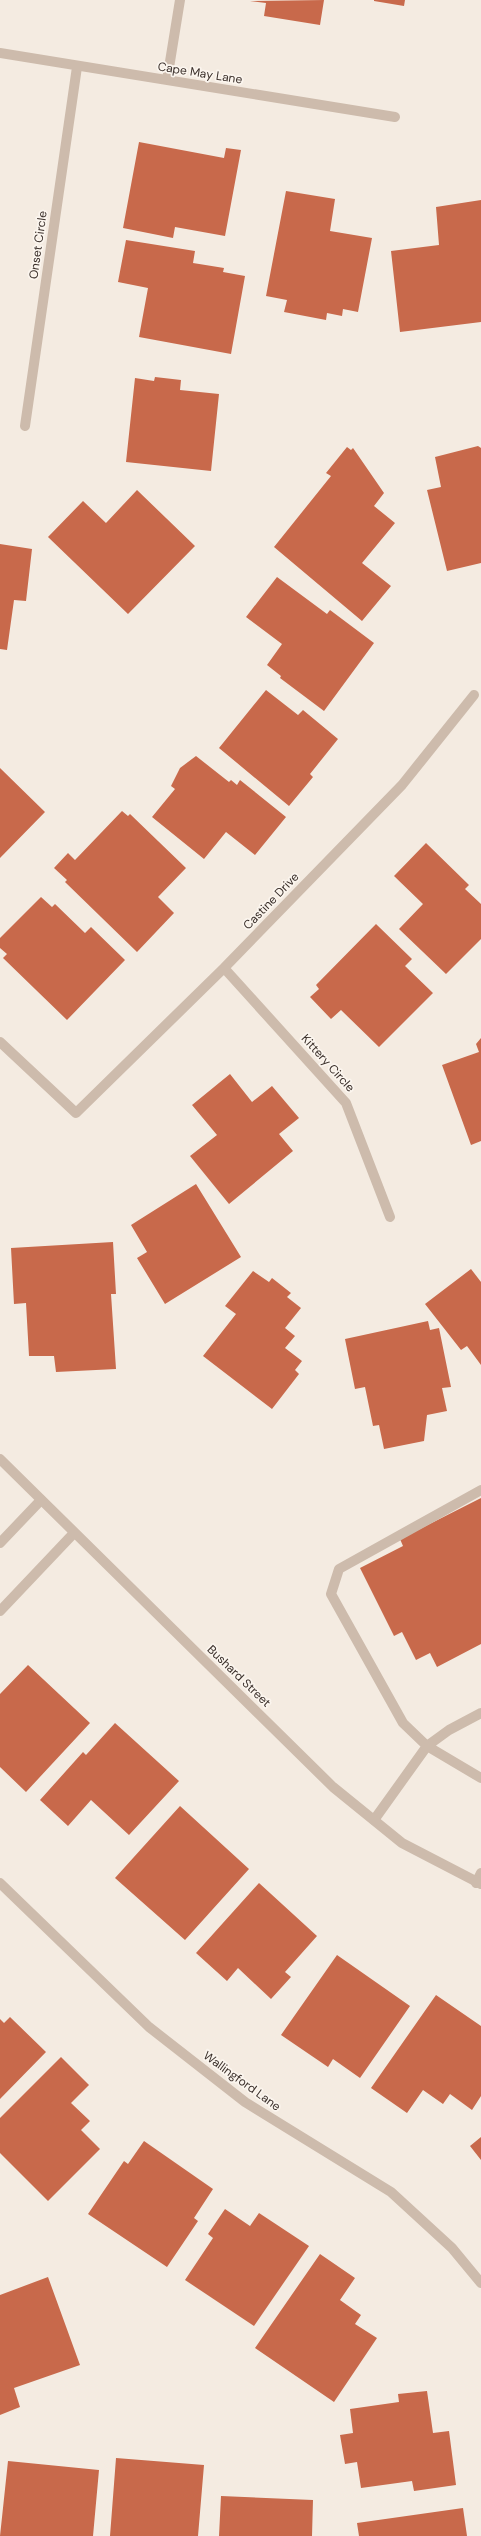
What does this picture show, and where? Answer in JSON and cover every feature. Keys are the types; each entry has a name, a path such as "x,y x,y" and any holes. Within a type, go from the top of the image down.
{"street":[{"path":"167,80 180,0"},
{"name":"Cape May Lane","path":"0,54 395,117"},
{"name":"Onset Circle","path":"25,426 77,67"},
{"name":"Castine Drive","path":"0,1042 76,1113 224,968 402,785 474,695"},
{"name":"Kittery Circle","path":"224,968 346,1103 390,1217"},
{"name":"Bushard Street","path":"0,1459 333,1787 402,1842 479,1880"},
{"path":"481,1490 339,1569 330,1594 403,1723 427,1746 481,1778"},
{"path":"0,1543 41,1500"},
{"path":"0,1611 74,1533"},
{"path":"374,1820 427,1746 449,1730 481,1713"},
{"name":"Wallingford Lane","path":"0,1883 149,2027 245,2102 391,2192 452,2248 481,2283"}],"building":[{"path":"324,0 320,25 264,16 266,3 250,1"},
{"path":"374,0 405,0 404,6"},
{"path":"139,142 224,158 226,148 241,150 225,236 175,227 173,238 123,228"},
{"path":"286,191 335,199 330,231 372,238 358,312 343,309 342,316 327,313 326,320 284,312 287,300 266,296"},
{"path":"481,200 481,322 400,332 391,251 439,245 436,207"},
{"path":"126,240 195,251 193,263 224,268 223,272 245,276 231,354 139,337 148,288 118,282"},
{"path":"155,377 181,380 180,390 219,394 211,471 126,462 135,378 154,381"},
{"path":"478,446 481,448 481,563 447,571 427,490 441,487 435,457"},
{"path":"347,447 351,450 353,448 384,493 374,506 395,523 362,563 391,586 362,621 274,547 331,476 326,473"},
{"path":"137,490 195,546 128,614 48,537 83,501 106,523"},
{"path":"0,544 32,549 26,601 14,600 7,650 0,649"},
{"path":"277,577 327,614 330,610 374,643 324,711 280,678 281,676 267,665 282,644 246,617"},
{"path":"266,690 298,715 303,710 338,739 310,774 313,777 289,806 219,748"},
{"path":"196,756 229,782 231,780 237,785 240,780 286,817 255,855 226,832 204,859 152,817 175,789 171,786 180,768"},
{"path":"0,768 45,812 0,858"},
{"path":"122,811 128,816 130,814 186,868 158,897 174,913 137,952 65,882 67,880 54,868 68,853 75,860"},
{"path":"426,843 469,885 465,889 481,904 481,939 446,974 399,929 423,904 394,876"},
{"path":"41,897 52,907 55,904 85,933 91,927 125,960 67,1020 3,958 7,954 0,948 0,938"},
{"path":"376,924 412,959 405,966 433,993 379,1047 341,1010 331,1019 310,997 319,989 316,985"},
{"path":"481,1038 481,1141 471,1145 442,1065 479,1052 476,1044"},
{"path":"230,1074 252,1102 272,1086 299,1118 279,1134 293,1151 229,1204 190,1156 217,1135 192,1105"},
{"path":"196,1184 241,1257 165,1304 137,1258 147,1252 131,1225"},
{"path":"113,1242 116,1294 111,1294 116,1369 56,1372 54,1356 29,1356 26,1303 14,1304 11,1248"},
{"path":"471,1269 481,1282 481,1365 467,1346 461,1350 425,1304"},
{"path":"253,1271 269,1282 272,1278 291,1293 287,1297 301,1308 285,1328 295,1336 285,1348 302,1361 295,1370 299,1374 272,1409 203,1356 236,1314 225,1306"},
{"path":"428,1321 430,1330 439,1328 451,1387 442,1388 447,1411 427,1415 424,1441 384,1449 379,1425 373,1426 365,1387 355,1389 345,1339"},
{"path":"481,1498 481,1644 437,1667 430,1653 416,1660 402,1632 394,1636 360,1568 403,1546 400,1539"},
{"path":"28,1665 90,1723 26,1792 0,1767 0,1694"},
{"path":"115,1723 179,1781 129,1835 91,1800 68,1826 40,1800 83,1752 86,1755"},
{"path":"180,1806 249,1869 185,1940 115,1878"},
{"path":"259,1883 317,1936 285,1972 291,1977 271,1999 238,1968 227,1981 196,1953"},
{"path":"337,1955 410,2006 360,2078 333,2059 328,2067 281,2035"},
{"path":"436,1995 481,2026 481,2096 472,2110 450,2094 443,2104 423,2090 407,2113 371,2088"},
{"path":"10,2017 46,2052 0,2099 0,2019 4,2023"},
{"path":"61,2057 89,2085 71,2103 90,2121 81,2130 100,2149 48,2201 0,2153 0,2118"},
{"path":"481,2137 481,2160 470,2146"},
{"path":"144,2141 213,2189 194,2218 198,2221 167,2267 88,2214 124,2161 128,2164"},
{"path":"225,2209 250,2226 259,2213 309,2246 254,2326 185,2280 213,2238 208,2234"},
{"path":"320,2254 355,2278 340,2300 361,2315 355,2324 377,2338 334,2402 255,2348"},
{"path":"48,2277 80,2365 14,2388 20,2407 0,2415 0,2295"},
{"path":"427,2391 433,2433 449,2431 456,2485 414,2491 412,2481 361,2488 357,2462 345,2464 340,2435 353,2433 350,2409 399,2402 398,2394"},
{"path":"116,2458 204,2465 198,2536 110,2536"},
{"path":"8,2461 99,2470 93,2536 0,2536"},
{"path":"221,2496 313,2500 312,2536 219,2536"},
{"path":"463,2508 467,2536 359,2536 357,2523"}]}
